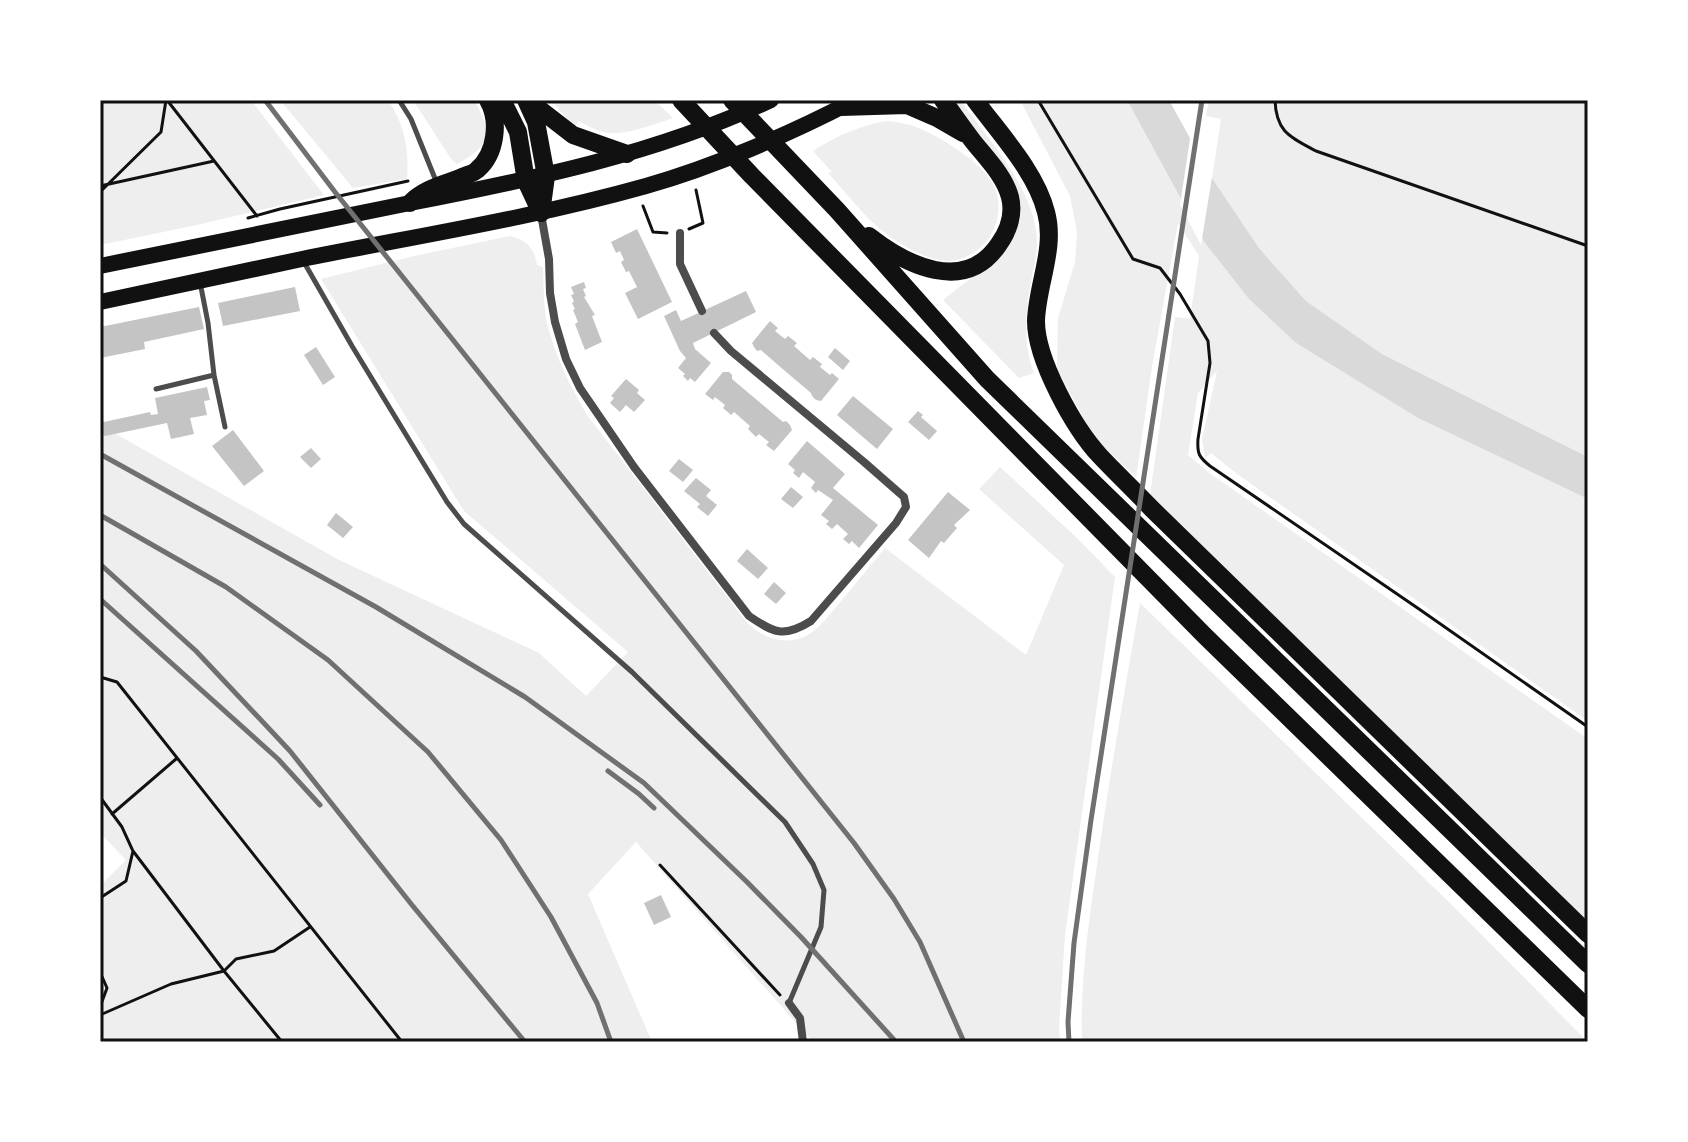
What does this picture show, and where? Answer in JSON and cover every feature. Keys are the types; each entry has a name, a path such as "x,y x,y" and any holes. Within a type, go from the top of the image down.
{"highway":[{"path":"410,203 436,181 476,171 489,154 495,134 488,100"},
{"path":"502,100 518,132 526,181 541,213"},
{"path":"527,100 536,122 546,176 541,213"},
{"path":"527,100 573,135 627,154"},
{"path":"732,100 837,210 987,379 1458,834 1588,964"},
{"path":"837,210 877,242 908,261 936,270 952,272 974,266 992,253 1006,233 1010,219 1011,205 1003,180 943,100"},
{"path":"980,103 1032,177 1042,198 1048,216 1046,259 1036,322 1040,346 1047,369 1079,428 1098,454 1443,796 1588,934"},
{"path":"847,104 907,105 937,118 970,138"},
{"path":"686,106 1205,636 1588,1009"}],"main road":[{"path":"100,266 526,181 669,142 771,100"},
{"path":"100,302 541,213 647,186 698,170 847,104"}],"street":[{"path":"541,213 555,322 566,359 580,388 634,467 749,616 768,629 779,632 797,629 811,621 896,523 906,507 904,497 731,351 714,333"},
{"path":"680,233 680,264 702,311"},
{"path":"789,1003 800,1018 803,1042"}],"lane":[{"path":"399,100 411,119 436,181"},
{"path":"302,259 391,411 464,524 632,672 785,822 813,864 824,890 821,927 789,1003"},
{"path":"199,281 225,427"},
{"path":"156,389 214,375"}],"path":[{"path":"166,100 269,232"},
{"path":"100,192 161,132 166,100"},
{"path":"1038,100 1133,259 1160,268 1180,294 1208,341 1210,363 1197,448 1200,457 1588,727"},
{"path":"1275,100 1279,125 1287,136 1316,151 1588,246"},
{"path":"100,186 214,161"},
{"path":"243,220 436,181"},
{"path":"100,677 117,682 402,1042"},
{"path":"112,814 177,759"},
{"path":"100,797 122,827 133,851 282,1042"},
{"path":"100,898 126,881 133,851"},
{"path":"660,865 789,1003"},
{"path":"100,1015 171,984 224,971 236,959 274,951 310,927"},
{"path":"100,972 107,988 100,1007"}],"shaded area":[{"path":"100,100 251,100 324,195 100,245"},
{"path":"280,100 388,100 405,138 407,179 353,188"},
{"path":"413,100 474,100 486,129 483,144 457,164"},
{"path":"551,100 654,100 673,118 632,131 605,132 579,121 574,127"},
{"path":"950,100 960,100 1010,168 1021,187 1035,225 1037,249 1026,324 1034,373 1019,378 943,300 981,270 1016,219"},
{"path":"1020,100 1127,100 1205,243 1249,299 1296,343 1418,418 1588,499 1588,721 1211,453 1205,458 1202,439 1217,371 1198,393 1188,455 1588,739 1588,925 1150,495 1175,317 1190,319 1199,256 1178,223 1136,478 1093,436 1057,369 1058,318 1075,262 1077,232 1070,196"},
{"path":"1127,100 1169,100 1212,178 1259,248 1306,301 1382,354 1588,457 1588,499 1418,418 1296,343 1249,299 1205,243"},
{"path":"1209,100 1588,100 1588,457 1382,354 1306,301 1259,248 1212,178 1221,119 1206,116"},
{"path":"886,121 912,126 936,136 970,159 988,176 998,197 996,222 984,244 974,253 949,261 937,260 892,238 854,203 813,151 848,132"},
{"path":"510,236 529,246 537,265 543,267 550,335 587,415 745,620 759,632 784,640 802,638 811,633 885,548 1026,655 1064,565 979,489 1000,467 1115,577 1065,935 1060,1042 813,1042 636,842 588,894 652,1042 100,1042 100,886 126,860 100,833 100,425 339,560 539,653 586,696 628,652 464,511 321,279"},
{"path":"1140,603 1454,907 1588,1042 1082,1042 1084,973 1091,904"}],"pier":[{"path":"1191,132 1213,171 1201,245 1180,205"}],"building":[{"path":"637,229 672,302 638,319 625,293 637,287 621,262 624,260 620,251 616,253 611,242"},
{"path":"584,282 584,297 595,315 592,316 602,342 585,350 575,324 578,322 571,295 574,294 571,287"},
{"path":"295,287 300,311 223,326 218,303"},
{"path":"746,291 756,312 693,343 695,349 711,363 695,382 690,378 688,381 678,368 686,358 664,316 676,310 681,321"},
{"path":"199,307 204,329 144,342 145,349 100,358 100,327"},
{"path":"770,321 778,328 775,331 785,339 788,336 810,360 813,357 822,364 820,367 839,379 821,401 754,347 752,343"},
{"path":"316,347 335,377 323,385 304,355"},
{"path":"835,348 850,361 843,370 828,357"},
{"path":"723,372 729,372 732,379 790,425 792,430 774,451 766,445 769,442 759,434 756,437 748,429 750,426 734,412 731,415 723,408 725,405 705,394"},
{"path":"626,379 645,400 634,412 626,405 620,412 610,403 614,398 611,396"},
{"path":"207,387 210,400 204,401 207,415 190,418 194,434 171,439 167,423 105,436 100,433 100,419 104,422 150,412 151,415 158,414 155,398"},
{"path":"853,396 893,429 877,449 837,415"},
{"path":"918,411 937,431 929,440 908,422"},
{"path":"233,430 264,471 244,486 212,446"},
{"path":"807,441 845,474 833,488 878,525 859,548 852,541 849,544 843,539 848,534 837,524 832,529 826,524 829,521 821,515 833,500 818,490 816,493 811,488 815,482 803,472 799,478 788,464"},
{"path":"311,448 321,459 311,468 300,457"},
{"path":"679,459 693,470 683,482 669,471"},
{"path":"696,478 711,490 706,496 717,505 708,516 697,507 700,504 684,491"},
{"path":"791,487 803,497 793,508 781,499"},
{"path":"948,492 970,510 954,525 957,528 944,543 941,541 929,558 908,540"},
{"path":"336,513 353,527 343,538 327,525"},
{"path":"747,549 768,568 758,579 737,561"},
{"path":"774,582 786,593 776,604 764,594"},
{"path":"661,895 671,917 654,925 644,903"}],"railway":[{"path":"265,100 854,843 920,942 964,1042"},
{"path":"1069,1042 1074,943 1091,820 1202,100"},
{"path":"100,454 376,607 525,697 644,783 801,937 896,1042"},
{"path":"100,515 226,587 328,660 428,752 501,840 551,917 597,1003 611,1042"},
{"path":"100,564 196,651 290,751 525,1042"},
{"path":"100,599 278,759 320,805"},
{"path":"608,771 654,808"}]}
